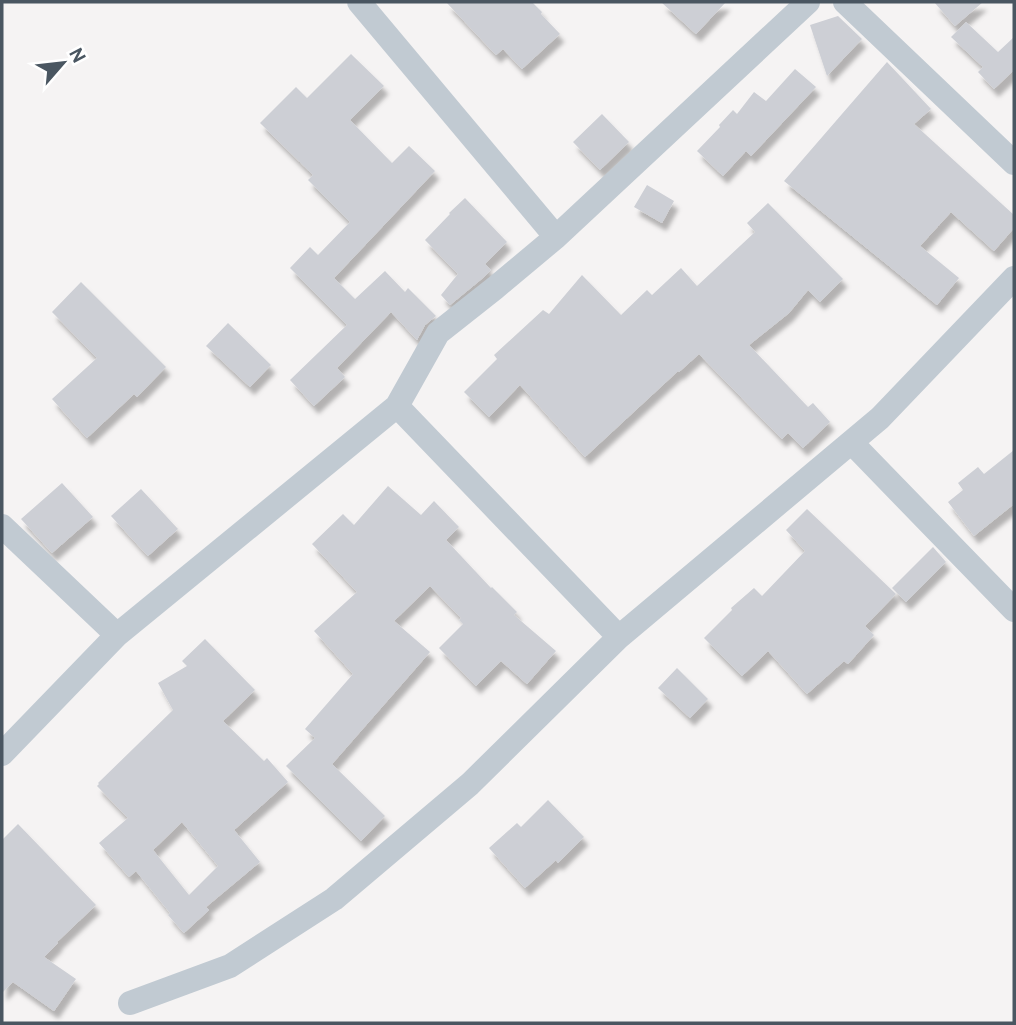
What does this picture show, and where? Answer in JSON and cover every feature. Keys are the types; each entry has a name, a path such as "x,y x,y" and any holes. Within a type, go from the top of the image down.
{"street":[{"path":"359,2 556,237"},
{"path":"2,754 117,635 397,406 438,333 556,237 808,2"},
{"path":"862,7 1014,163"},
{"path":"130,1003 230,966 334,899 470,784 619,638 880,418 1014,278"},
{"path":"397,406 619,638"},
{"path":"852,443 1014,610"},
{"path":"2,526 117,635"}],"building":[{"path":"446,2 532,2 560,34 522,69 503,49 496,55"},
{"path":"661,2 726,2 696,34"},
{"path":"934,2 983,2 955,26"},
{"path":"838,16 862,39 827,76 810,25"},
{"path":"966,22 998,52 1014,37 1014,70 994,89 978,72 983,67 951,37"},
{"path":"351,54 384,86 350,120 392,163 409,146 435,171 334,278 355,299 385,271 405,292 408,288 436,316 425,325 417,340 391,312 337,368 345,377 314,406 290,380 347,325 290,268 310,247 318,255 350,222 308,180 313,175 260,123 296,87 307,98"},
{"path":"887,62 931,109 914,124 1014,215 1014,228 994,251 951,212 920,246 959,278 937,305 784,181"},
{"path":"795,69 816,87 751,156 746,151 723,176 697,151 733,110 737,114 754,92 766,101"},
{"path":"602,114 629,142 600,170 573,142"},
{"path":"647,185 674,201 662,223 634,207"},
{"path":"465,198 507,242 485,264 491,270 450,305 441,295 458,274 425,240"},
{"path":"768,203 843,279 820,302 808,290 789,313 749,345 808,407 813,403 830,422 803,448 788,433 782,439 699,354 585,457 520,385 489,417 464,392 497,359 494,355 543,310 549,314 582,275 621,315 647,290 652,295 681,268 697,286 755,232 747,223"},
{"path":"81,282 166,367 137,397 134,394 87,438 52,399 97,358 52,312"},
{"path":"228,323 271,365 250,387 206,346"},
{"path":"1014,450 1014,504 974,536 948,502 963,490 958,483 978,467 984,474"},
{"path":"62,483 93,517 52,553 21,519"},
{"path":"388,486 421,515 434,501 459,527 446,540 517,612 514,615 556,651 527,684 501,661 476,686 439,648 463,624 459,620 461,618 430,586 394,621 430,652 332,764 385,816 361,841 286,766 315,738 305,729 353,674 314,631 357,592 312,544 343,514 354,525"},
{"path":"141,489 178,529 148,556 111,516"},
{"path":"807,509 896,594 865,626 874,635 848,664 844,661 807,694 768,651 742,676 704,638 731,608 754,588 762,596 805,551 786,530"},
{"path":"933,547 946,562 906,602 892,588"},
{"path":"205,639 255,690 223,721 264,761 267,758 288,782 234,830 260,862 206,907 209,910 184,933 136,871 129,877 99,843 128,818 97,786 173,710 158,683 187,666 182,661","holes":["182,822 218,866 189,895 153,850"]},
{"path":"677,668 708,699 690,718 658,688"},
{"path":"548,800 584,837 558,863 556,860 525,888 489,848 517,823 521,827"},
{"path":"18,824 96,905 44,957 76,979 54,1011 13,982 2,993 2,840"}]}
